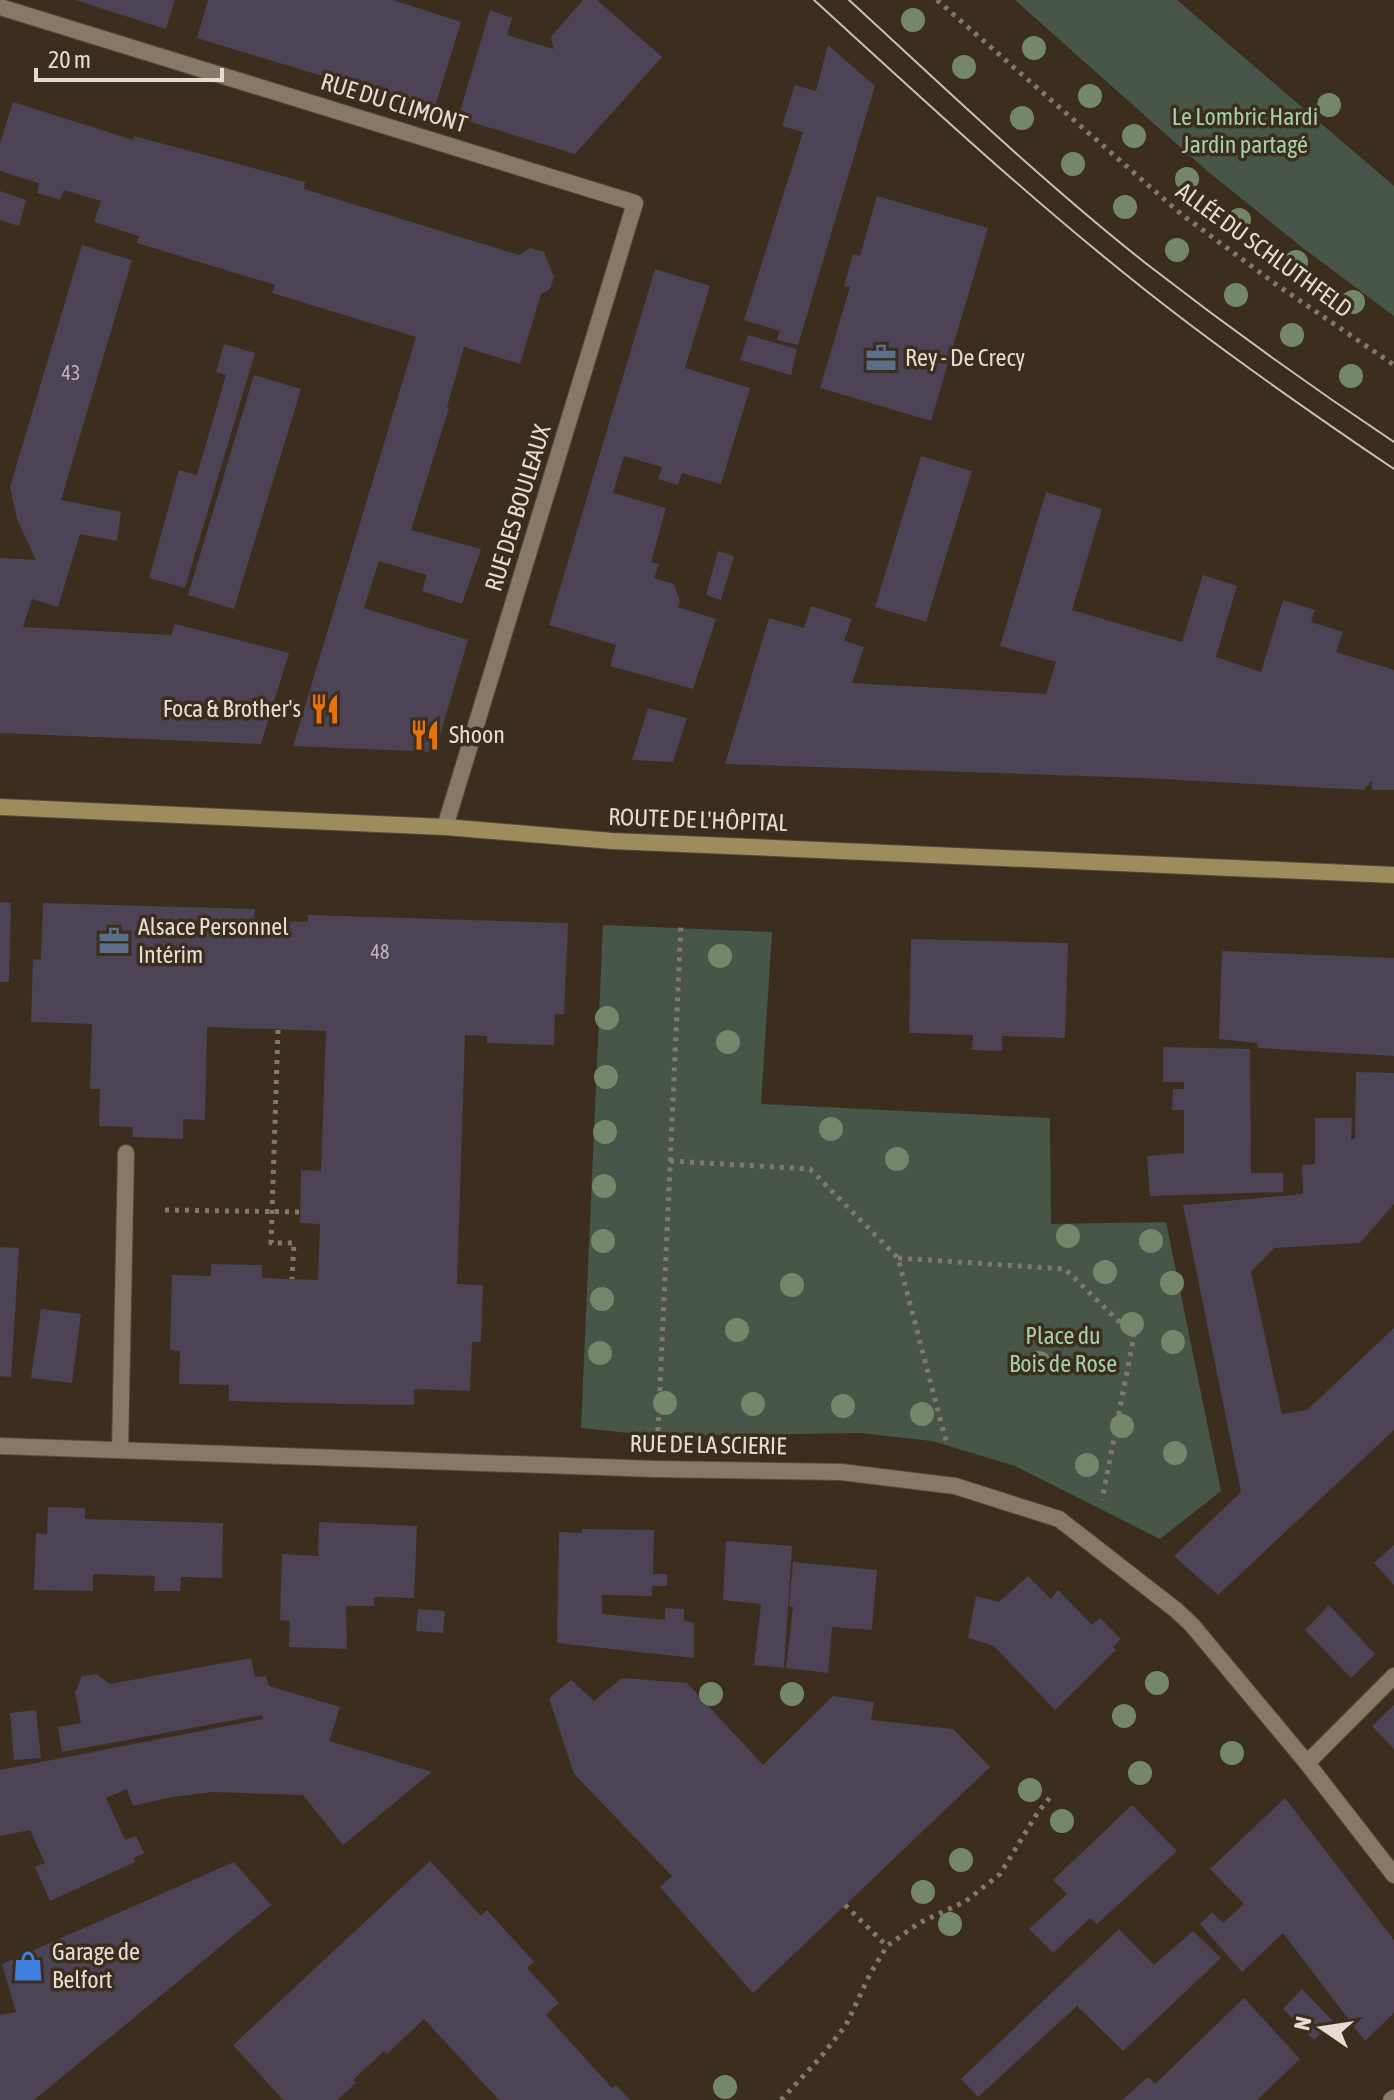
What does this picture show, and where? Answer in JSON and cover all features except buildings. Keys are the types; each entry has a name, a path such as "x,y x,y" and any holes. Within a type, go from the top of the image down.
{"main road":[{"name":"ROUTE DE L'HÔPITAL","path":"0,807 445,827 612,841 1394,875"}],"street":[{"name":"RUE DU CLIMONT","path":"0,7 635,203"},
{"name":"RUE DES BOULEAUX","path":"445,827 635,203"},
{"path":"120,1450 126,1153"},
{"name":"RUE DE LA SCIERIE","path":"0,1446 841,1472 955,1486 1059,1519 1141,1580 1192,1625 1307,1763 1394,1875"},
{"path":"1307,1763 1394,1676"}],"path":[{"name":"ALLÉE DU SCHLUTHFELD","path":"937,0 1181,214 1277,285 1394,365"},
{"path":"657,1436 681,923"},
{"path":"278,1030 271,1243 294,1243 292,1279"},
{"path":"670,1161 810,1169 898,1258 949,1455"},
{"path":"124,1210 301,1212"},
{"path":"898,1258 1065,1269 1134,1336 1100,1509"},
{"path":"781,2100 846,2025 887,1946 919,1923 966,1901 1000,1874 1052,1795"},
{"path":"845,1905 887,1946"}],"green space":[{"name":"Le Lombric Hardi Jardin partagé","path":"1015,0 1177,0 1394,186 1394,316 1206,170"},
{"name":"Place du Bois de Rose","path":"603,925 772,932 761,1104 1050,1118 1051,1224 1166,1222 1221,1491 1160,1539 1015,1466 932,1441 860,1433 657,1436 581,1428"}],"tram line":[{"path":"814,0 1006,173 1124,273 1257,374 1394,469"},
{"path":"849,0 996,136 1148,265 1300,378 1394,442"}],"place":[{"name":"Rey - De Crecy","path":"881,358"},
{"name":"Foca & Brother's","path":"325,709"},
{"name":"Shoon","path":"425,735"},
{"name":"Alsace Personnel Intérim","path":"114,941"},
{"name":"Garage de Belfort","path":"28,1966"}]}
